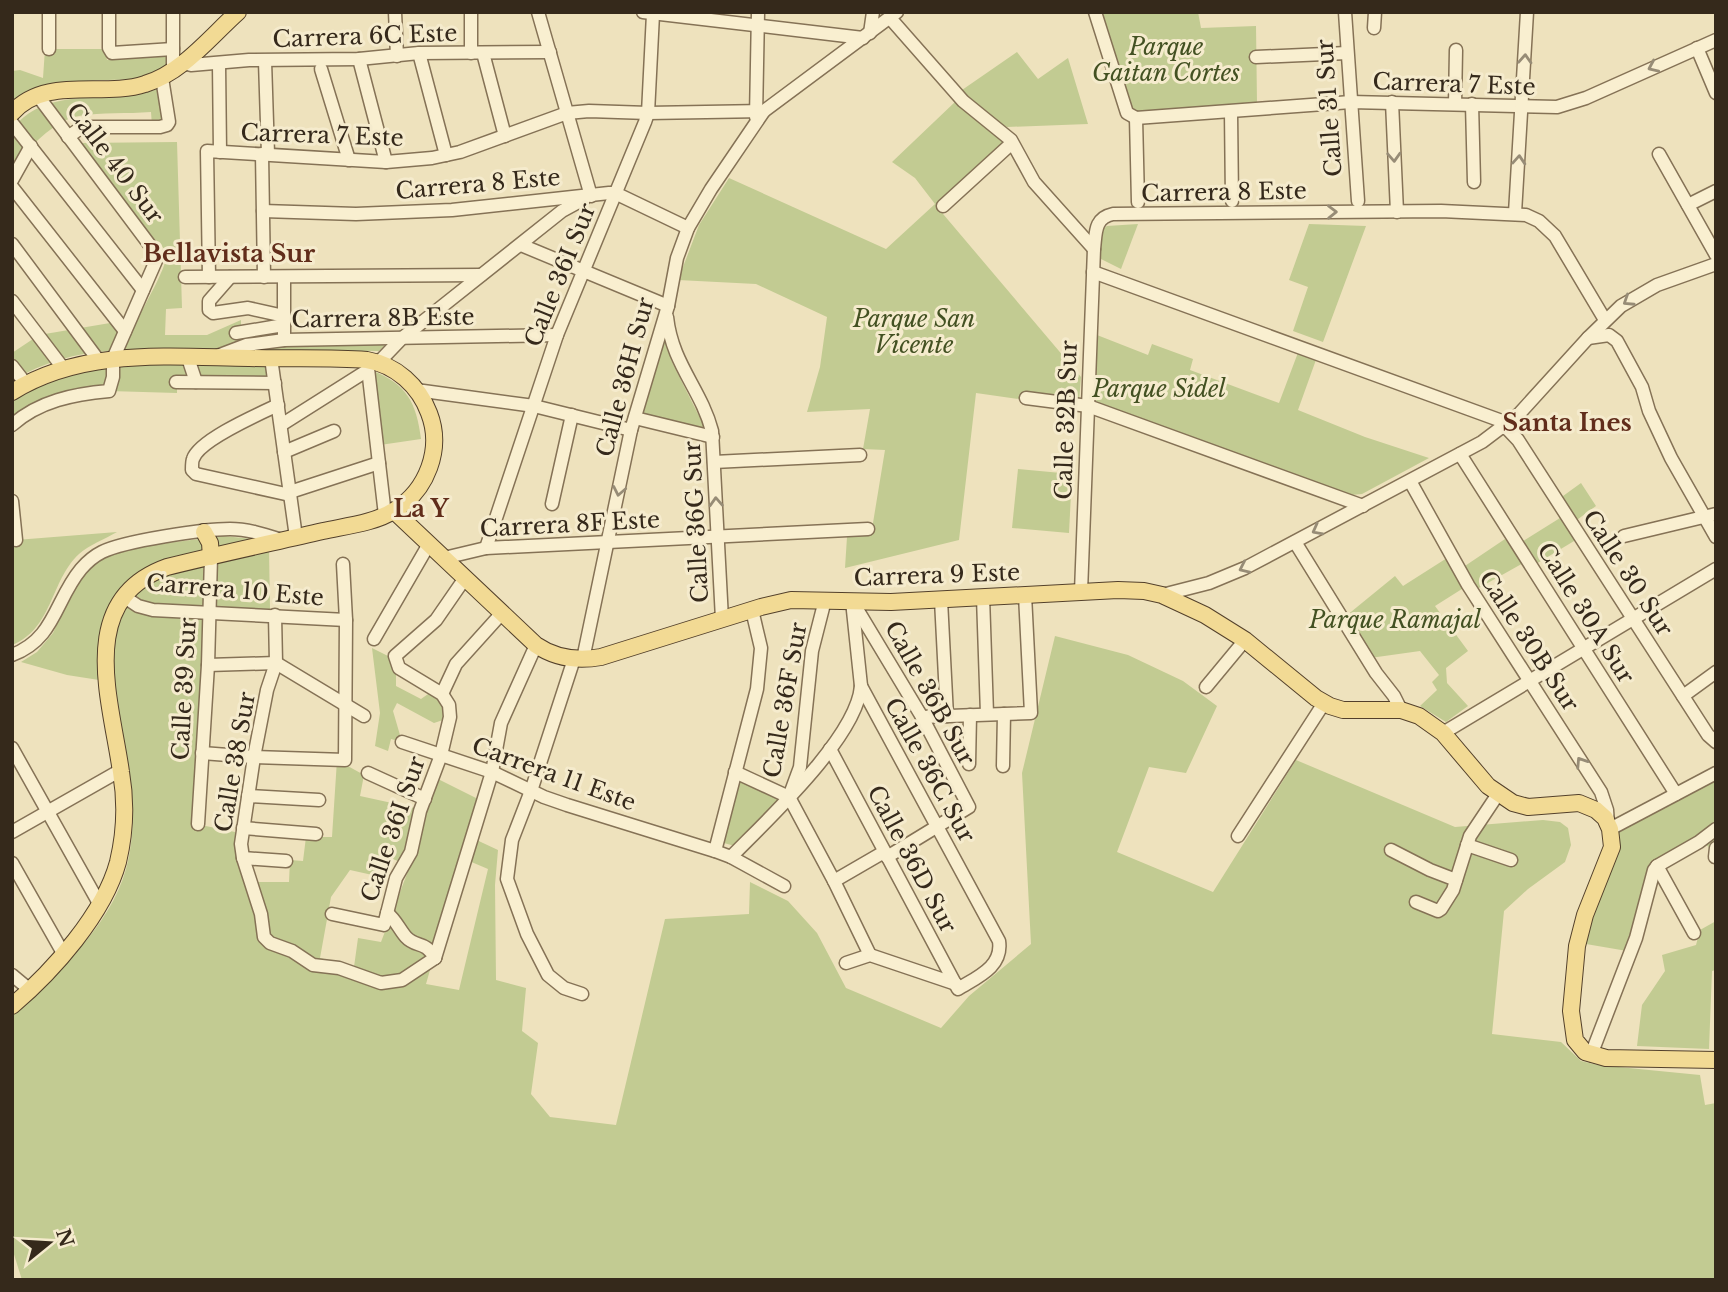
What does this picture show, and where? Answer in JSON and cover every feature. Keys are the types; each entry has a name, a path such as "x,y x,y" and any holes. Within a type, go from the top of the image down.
{"main road":[{"path":"12,113 26,101 62,90 138,86 172,70 238,12"},
{"path":"12,1006 63,953 100,905 113,877 121,843 124,812 121,770 105,662 110,626 123,596 134,584 159,570 389,513 418,490 427,474 434,432 432,420 416,390 398,373 372,364 271,358 106,360 63,368 19,388"},
{"path":"389,513 429,544 536,645 552,654 578,659"},
{"path":"204,532 211,557"},
{"name":"Carrera 9 Este","path":"578,659 601,657 791,600 941,600 1132,590 1162,595"},
{"path":"1162,595 1205,615 1245,640 1324,703 1343,710 1401,710 1419,716 1443,733 1485,784 1521,806 1573,803 1596,810 1609,826 1611,853 1588,904 1579,938 1571,1011 1575,1040 1591,1055 1606,1058 1716,1060"}],"street":[{"path":"49,12 49,48"},
{"path":"109,12 109,48 113,53 173,49"},
{"path":"68,137 82,127 160,128 169,122 173,12"},
{"path":"395,12 397,56"},
{"path":"471,12 477,53 505,136"},
{"path":"281,425 372,364 562,211 591,196 538,12"},
{"path":"758,12 758,115"},
{"path":"866,35 873,12"},
{"path":"1095,12 1126,110 1128,115 1136,118 1138,202"},
{"name":"Calle 31 Sur","path":"1345,12 1358,201"},
{"path":"1374,28 1375,12"},
{"path":"1515,213 1527,12"},
{"path":"648,13 758,27 866,35"},
{"name":"Calle 36I Sur","path":"486,548 556,335 648,113 648,13"},
{"path":"758,115 894,15 963,101 1003,132 1034,182 1094,249"},
{"name":"Carrera 7 Este","path":"1136,118 1351,102 1549,108 1577,102 1716,40"},
{"path":"1697,48 1716,93"},
{"path":"1455,104 1457,50"},
{"name":"Carrera 6C Este","path":"172,70 191,65 359,59 419,53 550,52"},
{"path":"419,53 446,155"},
{"path":"1256,57 1347,53"},
{"path":"359,59 386,162"},
{"path":"264,277 265,61"},
{"path":"209,277 219,64"},
{"path":"321,69 349,160"},
{"name":"Calle 40 Sur","path":"38,96 158,256 143,290"},
{"path":"1392,102 1397,212"},
{"path":"1472,104 1474,182"},
{"name":"Carrera 7 Este","path":"214,152 386,162 446,155 567,113 589,111 758,115"},
{"path":"1231,112 1233,201"},
{"name":"Calle 36H Sur","path":"582,994 564,988 548,975 527,934 508,879 512,840 578,659 608,541 633,424 668,306 675,265 688,228 758,115"},
{"path":"12,122 143,290 125,331 106,360"},
{"path":"943,206 1012,143"},
{"path":"12,180 31,146"},
{"path":"1660,154 1716,255"},
{"path":"12,187 125,331"},
{"path":"1688,205 1716,191"},
{"path":"615,193 688,228"},
{"name":"Carrera 8 Este","path":"263,211 356,214 452,210 615,193"},
{"name":"Carrera 8 Este","path":"1094,249 1098,221 1113,214 1515,213 1526,215 1545,225 1560,242 1605,320"},
{"path":"12,244 106,360 113,377 109,391 58,399 25,415 12,425"},
{"path":"521,245 668,306"},
{"name":"Calle 32B Sur","path":"1081,592 1094,249"},
{"name":"Carrera 9 Este","path":"1162,595 1217,580 1295,542 1460,454 1519,414 1605,320 1637,295 1716,264"},
{"path":"1093,272 1478,412 1499,420 1505,426"},
{"path":"185,277 481,275"},
{"path":"230,277 209,301 209,310 219,313 248,308 284,321"},
{"path":"284,277 284,340"},
{"path":"12,301 63,368"},
{"name":"Calle 36G Sur","path":"668,306 668,326 675,355 707,415 713,437 722,619"},
{"path":"236,333 284,321"},
{"name":"Carrera 8B Este","path":"213,358 246,345 284,340 556,335"},
{"path":"1588,338 1609,335 1617,341 1642,387 1649,411 1671,458 1710,515 1716,537"},
{"path":"188,358 195,382"},
{"path":"12,655 26,649 43,634 75,577 100,552 204,532 239,530 289,539 290,493 271,358"},
{"path":"372,364 379,463 389,513"},
{"path":"12,366 19,388"},
{"path":"176,382 275,383"},
{"path":"416,390 534,406 572,415 713,437"},
{"path":"1026,398 1088,406 1363,506"},
{"path":"278,405 207,444 194,456 192,470 196,474 290,493 379,463"},
{"path":"552,504 572,415"},
{"name":"Calle 30 Sur","path":"1505,426 1518,440 1708,736 1716,742"},
{"path":"284,452 334,431"},
{"name":"Calle 30A Sur","path":"1460,454 1676,794"},
{"path":"714,462 860,455"},
{"name":"Calle 30B Sur","path":"1410,481 1454,562 1601,792 1609,826"},
{"path":"12,501 16,540"},
{"path":"1624,536 1710,515"},
{"name":"Carrera 8F Este","path":"444,558 486,548 868,529"},
{"path":"1295,542 1401,710"},
{"path":"374,639 429,544"},
{"name":"Calle 39 Sur","path":"198,824 208,665 211,557"},
{"path":"202,752 345,760 346,620 343,564"},
{"path":"1443,733 1716,569"},
{"path":"445,700 399,667 396,659 399,651 436,620 465,578"},
{"path":"922,717 1031,713 1025,595"},
{"name":"Carrera 10 Este","path":"123,596 138,606 153,610 346,620"},
{"path":"983,597 987,715"},
{"name":"Calle 36F Sur","path":"825,600 812,651 800,767 789,797 870,955"},
{"path":"941,600 947,716"},
{"name":"Calle 36C Sur","path":"852,601 861,686 997,936 1000,950 992,967 957,986"},
{"name":"Calle 36B Sur","path":"852,601 922,717 969,807 937,826"},
{"path":"715,851 754,705 761,662 761,648 752,610"},
{"name":"Calle 36I Sur","path":"385,919 396,878 411,852 420,811 441,755 450,717 445,700 456,664 502,613"},
{"name":"Calle 38 Sur","path":"275,615 276,663 269,683 254,757 241,844 261,914 264,937 270,943 292,951 313,965 339,968 381,983 402,980 435,958"},
{"path":"1206,687 1245,640"},
{"path":"435,958 492,772 501,723 536,645"},
{"path":"208,665 276,663 365,716"},
{"path":"1683,696 1716,672"},
{"path":"731,857 789,797 830,749 854,711 861,686"},
{"path":"1238,836 1324,703"},
{"path":"1003,766 1004,714"},
{"path":"969,764 970,715"},
{"name":"Carrera 11 Este","path":"402,742 492,772 567,805 731,857 784,886"},
{"path":"12,748 100,905"},
{"name":"Calle 36D Sur","path":"830,749 957,986"},
{"path":"12,832 121,770"},
{"path":"735,772 789,797"},
{"path":"368,773 425,799"},
{"path":"1609,826 1716,773"},
{"path":"1416,902 1438,911 1441,909 1453,890 1470,836 1498,794"},
{"path":"248,796 319,800"},
{"path":"834,881 937,826"},
{"path":"243,828 316,834"},
{"path":"1591,1055 1636,938 1651,876 1657,866 1716,829"},
{"path":"1467,845 1511,860"},
{"path":"1391,850 1456,880"},
{"path":"243,858 286,860"},
{"path":"12,863 63,953"},
{"path":"1657,866 1694,933"},
{"path":"332,915 385,919 399,925 407,937 430,949 435,958"},
{"path":"846,963 870,955 957,986"},
{"path":"12,975 30,990"}],"green space":[{"name":"Parque Gaitan Cortes","path":"1101,12 1198,12 1201,28 1256,26 1257,103 1139,112 1132,109"},
{"path":"45,49 105,49 107,60 167,54 169,67 149,76 71,84 12,105 12,71 20,70 43,78"},
{"path":"1017,52 1038,79 1068,58 1088,124 1007,127 976,108 962,90"},
{"path":"159,88 165,126 152,126 151,112 70,118 41,137 12,170 12,129 35,109 62,100 141,93"},
{"name":"Parque San Vicente","path":"956,101 1007,143 938,208 1081,377 1079,402 1026,400 976,393 959,540 845,568 847,537 871,535 885,450 863,449 870,409 807,412 820,367 827,317 756,284 678,280 699,225 729,178 886,249 935,204 915,178 892,162"},
{"path":"177,142 182,308 166,309 165,335 207,335 241,320 241,338 393,336 379,351 121,349 160,276 166,255 163,247 154,240 80,143"},
{"path":"1138,224 1121,269 1099,258 1103,229 1107,226"},
{"path":"1309,224 1366,226 1323,342 1293,331 1308,287 1289,280"},
{"path":"116,322 118,330 111,351 60,360 12,381 12,353 39,335"},
{"path":"663,333 672,362 705,428 640,413"},
{"name":"Parque Sidel","path":"1097,335 1148,355 1152,344 1193,359 1190,370 1279,403 1299,350 1317,357 1298,410 1365,437 1429,458 1362,494 1351,495 1145,423 1097,402 1094,398"},
{"path":"268,362 269,382 177,382 177,393 109,391 74,395 12,425 12,400 41,385 72,374 136,363"},
{"path":"371,370 393,381 408,396 416,415 421,439 380,445"},
{"path":"1018,469 1072,474 1069,533 1012,528"},
{"name":"Parque Ramajal","path":"1581,483 1596,506 1574,522 1584,535 1531,567 1527,561 1477,589 1473,582 1435,606 1468,651 1446,668 1447,683 1468,706 1446,722 1420,706 1437,690 1432,682 1439,675 1420,651 1370,658 1346,616 1395,576 1403,586 1447,558 1456,572 1505,539 1512,548 1560,518 1552,504"},
{"path":"12,500 16,540 117,532 79,554 62,577 36,628 12,645"},
{"path":"223,536 265,540 161,562 127,582 116,595 104,625 99,680 67,675 21,662 37,652 53,633 78,579 104,555 144,546"},
{"path":"269,549 270,609 215,610 216,561"},
{"path":"208,564 196,824 235,832 237,854 246,882 289,882 290,860 303,861 306,837 332,837 337,760 364,775 360,796 424,810 438,779 480,800 468,836 498,850 495,885 496,980 526,988 522,1031 538,1043 531,1094 550,1117 616,1125 665,919 749,914 750,882 788,901 817,933 846,988 941,1028 969,996 1031,944 1022,773 1055,636 1128,655 1183,681 1217,706 1186,773 1149,767 1117,852 1213,892 1296,760 1455,827 1543,820 1560,822 1568,828 1571,845 1565,862 1528,889 1504,911 1492,1034 1561,1042 1581,1061 1598,1065 1700,1075 1705,1105 1716,1103 1716,1280 22,1280 12,1248 12,1014 63,967 94,930 107,911 126,869 132,836 132,802 112,674 116,633 124,613 135,595 155,581","holes":["383,855 410,866 381,942 358,938 354,967 320,958 331,897 350,870 377,876","462,858 488,869 459,990 426,984"]},
{"path":"372,648 392,658 396,670 396,686 421,699 431,692 444,703 446,719 434,723 397,703 393,711 402,742 391,739 388,751 375,746 380,713"},
{"path":"1716,777 1716,855 1700,838 1658,862 1627,951 1586,944 1617,831"},
{"path":"739,778 780,799 735,846 720,842"},
{"path":"1716,921 1716,970 1712,971 1709,1049 1637,1046 1642,1005 1665,971 1662,955 1696,945 1700,930"}],"district":[{"name":"Bellavista Sur","path":"229,254"},
{"name":"Santa Ines","path":"1567,423"},
{"name":"La Y","path":"421,509"}]}
